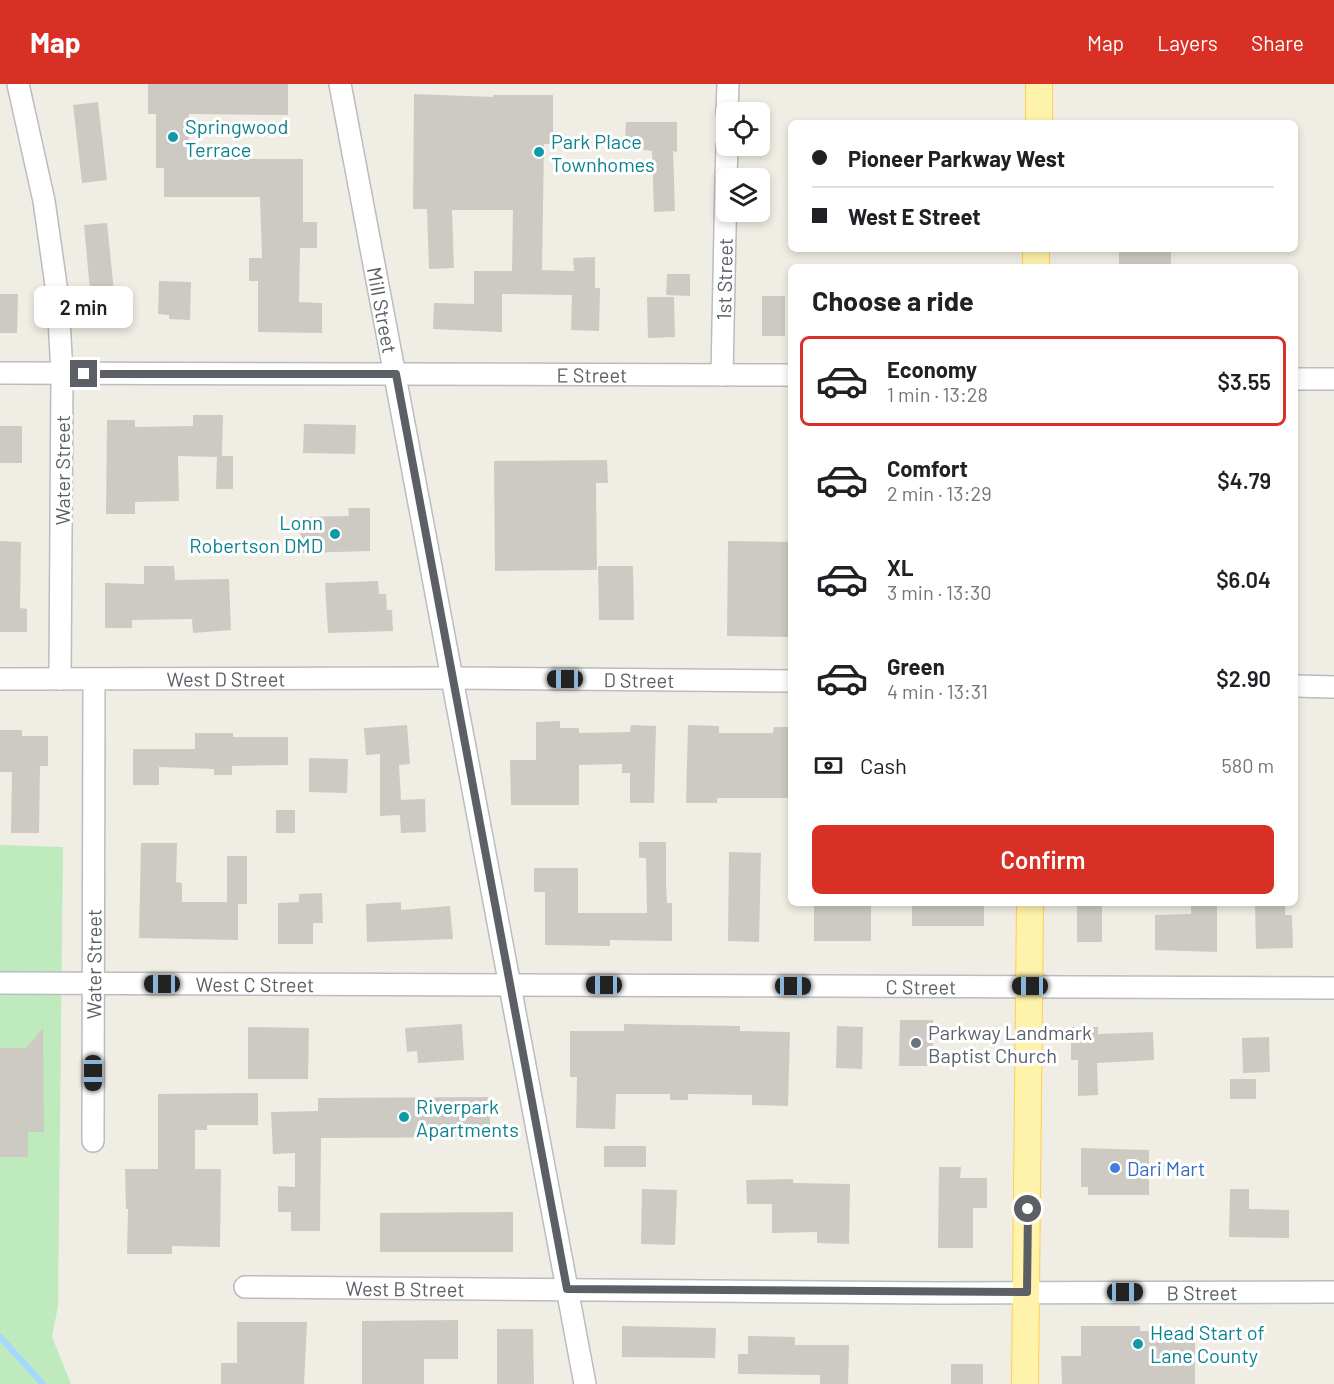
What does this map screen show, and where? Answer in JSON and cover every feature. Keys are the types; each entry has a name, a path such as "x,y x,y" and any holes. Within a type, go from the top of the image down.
{"main road":[{"path":"1039,120 1040,84"},
{"path":"1025,1384 1030,906"}],"street":[{"name":"Water Street","path":"18,84 44,201 58,299 62,374 60,680"},
{"name":"Mill Street","path":"340,84 585,1384"},
{"path":"727,102 728,84"},
{"name":"1st Street","path":"722,375 725,222"},
{"name":"E Street","path":"0,373 788,375"},
{"path":"1298,379 1334,379"},
{"name":"West D Street","path":"0,679 452,678"},
{"name":"D Street","path":"452,678 788,681"},
{"name":"Water Street","path":"93,1140 94,680"},
{"path":"1298,686 1334,687"},
{"name":"West C Street","path":"0,983 509,985"},
{"name":"C Street","path":"509,985 1334,988"},
{"name":"West B Street","path":"245,1287 567,1289"},
{"name":"B Street","path":"567,1289 1334,1292"}],"green space":[{"path":"0,845 63,847 58,1306 52,1337 71,1384 0,1384"}],"building":[{"name":"Springwood Terrace","path":"148,84 288,84 288,115 189,114 189,159 303,159 303,222 317,222 317,248 300,248 299,302 322,303 322,333 258,332 258,281 249,281 249,258 262,258 260,197 164,197 164,168 156,168 156,114 148,114"},
{"path":"414,94 493,97 493,95 553,95 553,144 544,144 542,270 574,271 573,258 595,257 595,288 600,288 599,331 571,330 572,295 502,294 502,332 433,329 434,303 474,304 474,271 512,271 513,210 452,210 454,268 429,269 427,209 413,209"},
{"path":"98,102 107,180 82,183 73,105"},
{"path":"626,122 677,122 677,152 673,151 675,211 654,212 652,151 625,147"},
{"path":"107,223 117,321 93,323 84,225"},
{"path":"1119,252 1171,252 1171,264 1119,264"},
{"path":"667,274 690,274 690,296 666,295"},
{"path":"159,281 191,282 190,320 169,319 169,315 158,314"},
{"path":"0,294 18,294 17,333 0,333"},
{"path":"762,296 785,296 785,336 762,336"},
{"path":"647,297 674,297 675,337 648,338"},
{"path":"193,415 223,415 222,456 233,456 233,489 216,489 217,457 178,456 179,501 135,502 135,514 106,514 107,420 135,420 135,427 193,426"},
{"path":"304,424 356,425 355,454 303,453"},
{"path":"0,426 22,426 22,463 0,463"},
{"path":"607,460 608,483 596,483 597,570 495,571 494,461"},
{"name":"Lonn Robertson DMD","path":"348,508 370,508 370,551 301,553 300,517 349,516"},
{"path":"0,541 21,542 20,608 27,609 27,632 0,632"},
{"path":"728,541 788,542 788,637 727,636"},
{"path":"144,566 174,566 175,580 229,579 231,630 193,633 192,619 132,620 132,628 105,628 105,583 144,584"},
{"path":"598,566 633,566 634,620 599,620"},
{"path":"378,581 379,594 386,594 387,610 392,610 393,631 328,633 325,583"},
{"path":"560,721 560,728 579,728 579,733 630,732 631,725 656,726 654,803 630,803 630,773 622,773 622,764 579,765 579,805 511,805 510,760 536,760 536,722"},
{"path":"407,725 410,764 399,765 401,800 425,799 426,832 401,833 400,815 380,816 380,754 366,755 364,728"},
{"path":"688,725 719,726 719,733 773,733 774,727 788,727 788,798 717,798 717,803 686,803"},
{"path":"0,730 22,730 22,736 48,736 48,766 40,766 39,833 11,833 12,772 0,772"},
{"path":"195,733 233,733 233,737 288,737 288,765 232,766 232,775 214,775 214,769 159,767 159,785 133,785 133,749 195,749"},
{"path":"309,758 348,759 347,793 309,792"},
{"path":"276,810 295,810 295,833 276,833"},
{"path":"639,842 666,842 667,903 672,903 672,941 610,940 610,946 545,945 545,892 534,892 534,868 578,868 578,913 647,913 646,858 639,858"},
{"path":"141,843 177,843 176,882 182,883 182,902 227,902 227,856 247,856 247,904 238,904 238,940 139,938"},
{"path":"729,852 761,853 759,942 728,941"},
{"path":"322,893 323,923 313,923 313,944 278,944 278,903 299,902 299,894"},
{"path":"401,902 401,910 450,906 453,939 367,942 366,904"},
{"path":"814,906 871,906 871,941 814,941"},
{"path":"912,906 984,906 984,926 912,926"},
{"path":"1077,906 1102,906 1102,942 1077,942"},
{"path":"1191,906 1217,906 1217,952 1155,950 1155,915 1191,914"},
{"path":"1255,906 1285,906 1285,915 1292,915 1293,948 1256,949"},
{"name":"Parkway Landmark Baptist Church","path":"900,1020 933,1020 933,1066 899,1066"},
{"path":"462,1024 464,1060 418,1063 417,1051 407,1052 405,1028"},
{"path":"624,1024 740,1026 740,1031 790,1032 788,1106 752,1105 752,1095 688,1094 688,1100 670,1100 670,1094 616,1094 615,1129 576,1128 577,1077 570,1077 570,1031 624,1031"},
{"path":"837,1026 863,1027 862,1069 836,1068"},
{"path":"248,1027 309,1028 308,1079 248,1079"},
{"path":"1071,1027 1098,1027 1098,1034 1153,1032 1154,1060 1097,1063 1098,1095 1078,1096 1078,1060 1071,1060"},
{"path":"43,1028 44,1132 28,1132 28,1157 0,1157 0,1048 26,1048"},
{"path":"1269,1037 1270,1072 1243,1073 1242,1038"},
{"path":"1230,1079 1256,1079 1256,1099 1230,1099"},
{"path":"258,1093 258,1125 207,1125 207,1130 195,1130 195,1169 221,1169 220,1247 172,1246 172,1254 127,1254 128,1209 126,1209 125,1169 158,1169 158,1094"},
{"name":"Riverpark Apartments","path":"490,1097 490,1137 321,1138 320,1231 291,1231 291,1212 278,1212 278,1186 295,1187 295,1153 273,1154 271,1112 318,1111 318,1098"},
{"path":"604,1146 646,1146 646,1167 604,1167"},
{"name":"Dari Mart","path":"1081,1148 1149,1150 1149,1195 1088,1195 1088,1187 1081,1187"},
{"path":"939,1167 961,1167 960,1178 987,1178 987,1208 973,1208 973,1248 938,1248"},
{"path":"793,1179 793,1183 850,1184 849,1244 817,1243 817,1232 772,1233 772,1204 747,1204 746,1180"},
{"path":"642,1189 677,1190 675,1245 641,1244"},
{"path":"1230,1189 1249,1189 1249,1209 1289,1210 1289,1238 1229,1237"},
{"path":"513,1212 513,1252 380,1252 380,1213"},
{"path":"458,1320 458,1359 424,1359 424,1384 362,1384 362,1321"},
{"path":"237,1322 307,1322 304,1384 221,1384 221,1363 237,1363"},
{"path":"622,1326 716,1328 715,1358 622,1357"},
{"name":"Head Start of Lane County","path":"1081,1326 1140,1326 1140,1331 1195,1331 1195,1384 1062,1384 1061,1356 1081,1356"},
{"path":"497,1329 533,1329 534,1384 497,1384"},
{"path":"748,1336 795,1337 795,1345 849,1345 848,1384 820,1384 820,1375 738,1374 738,1354 748,1354"},
{"path":"951,1364 983,1364 983,1384 951,1384"}],"waterway":[{"path":"0,1337 43,1384"}],"place":[{"name":"Springwood Terrace","path":"173,137"},
{"name":"Park Place Townhomes","path":"539,152"},
{"name":"Lonn Robertson DMD","path":"335,534"},
{"name":"Parkway Landmark Baptist Church","path":"916,1043"},
{"name":"Riverpark Apartments","path":"404,1117"},
{"name":"Dari Mart","path":"1115,1168"},
{"name":"Head Start of Lane County","path":"1138,1344"}],"route":[{"path":"84,374 396,374 567,1289 1027,1292 1028,1209"}]}
